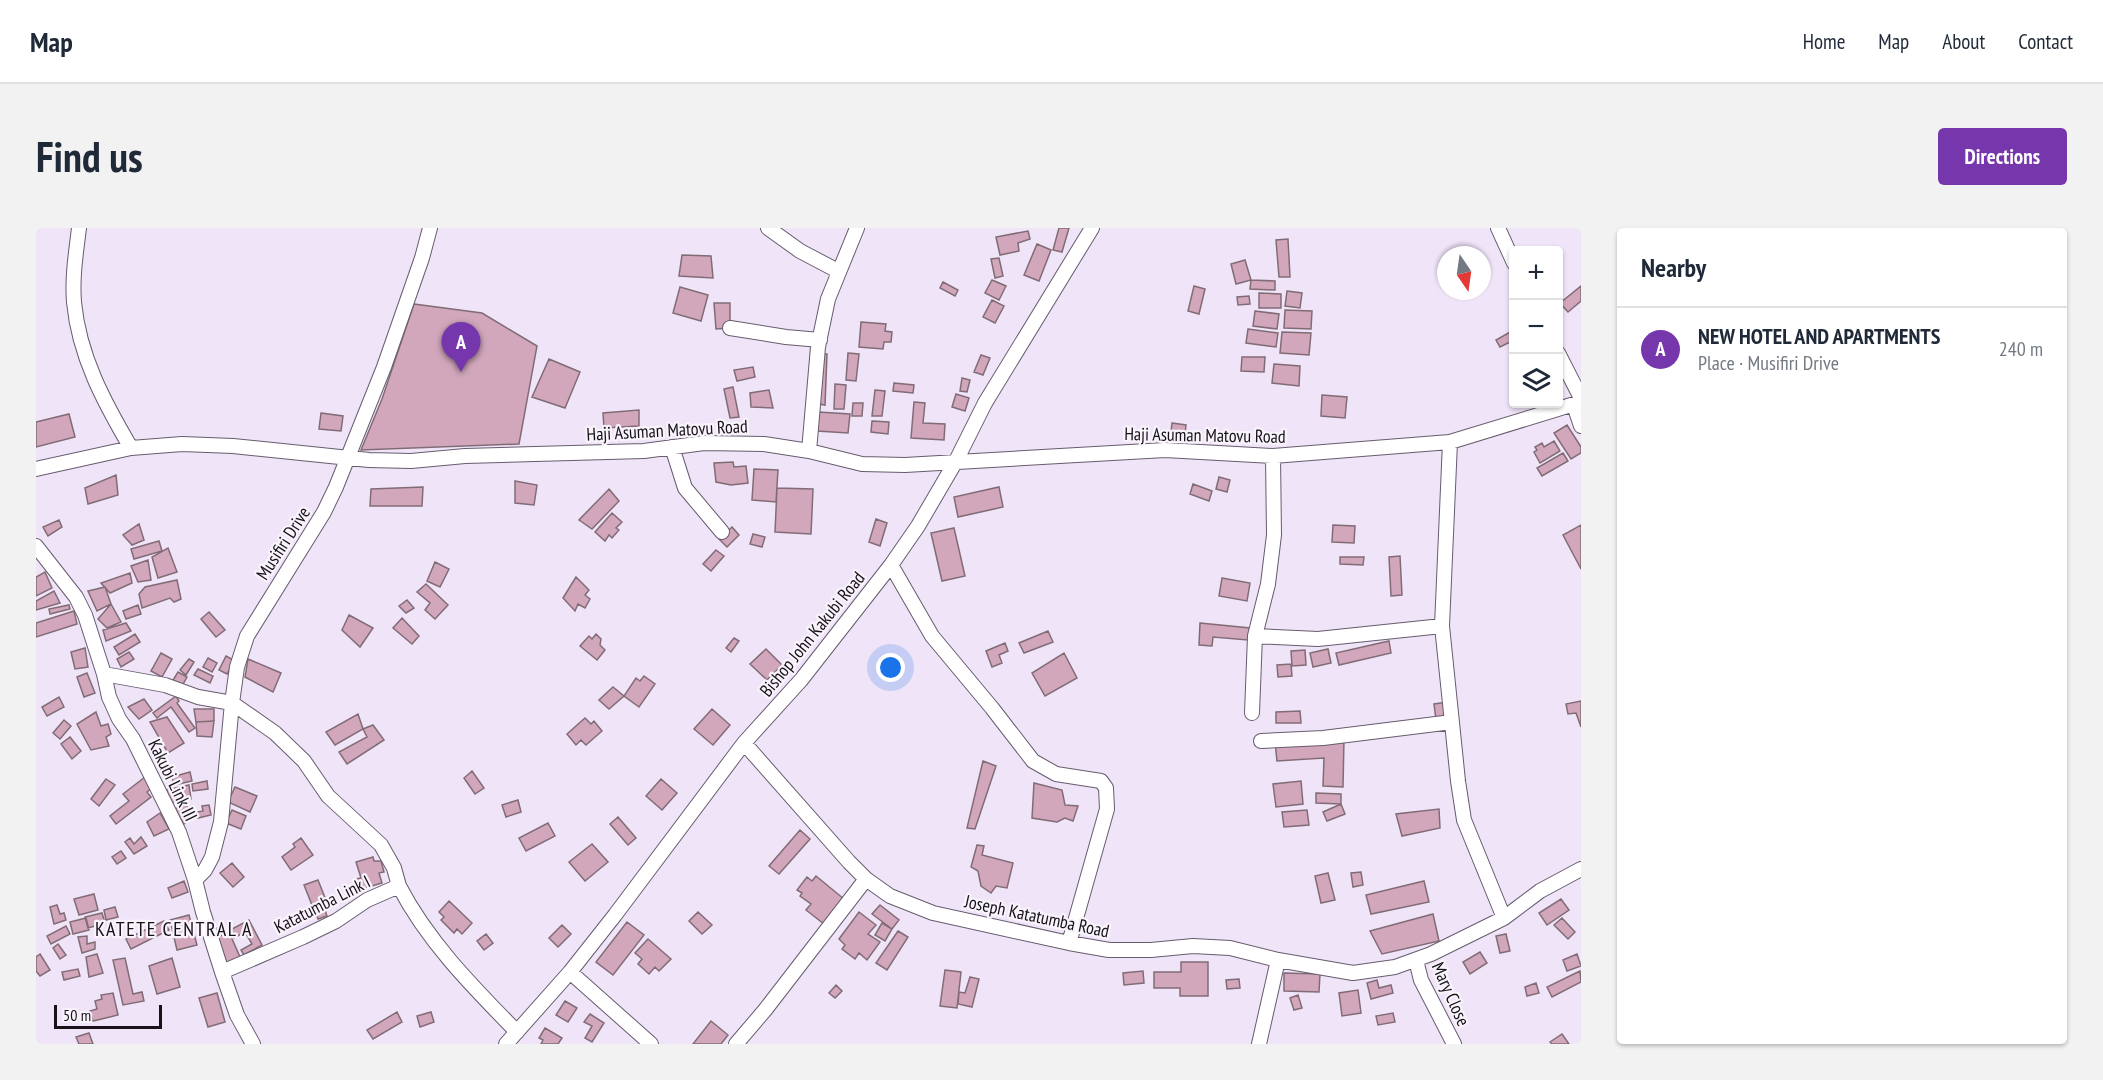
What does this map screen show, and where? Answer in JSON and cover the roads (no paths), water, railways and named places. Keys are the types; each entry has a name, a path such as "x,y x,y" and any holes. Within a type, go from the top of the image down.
{"street":[{"path":"79,228 74,270 74,303 83,351 101,396 131,448"},
{"name":"Musifiri Drive","path":"195,880 206,870 212,857 221,822 232,703 237,668 247,636 324,512 384,367 422,258 430,228"},
{"path":"768,228 800,251 838,271"},
{"path":"809,451 820,340 828,299 857,228"},
{"name":"Bishop John Kakubi Road","path":"506,1044 570,972 744,742 801,680 891,565 918,526 956,461 986,403 1092,228"},
{"path":"1498,228 1509,252"},
{"path":"730,328 820,340"},
{"path":"1558,354 1579,402 1581,426"},
{"name":"Haji Asuman Matovu Road","path":"36,469 131,448 182,444 233,446 346,458 411,461 465,456 644,451 704,443 764,444 809,451 862,464 905,465 1165,450 1273,456 1450,442 1579,402"},
{"path":"1450,442 1443,626 1452,722 1464,820 1504,918"},
{"path":"672,447 685,488 722,532"},
{"path":"1252,713 1256,636 1268,584 1274,535 1273,456"},
{"name":"Kakubi Link III","path":"36,546 76,597 92,634 109,697 119,719 134,739 179,832 237,1016 253,1044"},
{"path":"891,565 932,636 1033,761 1056,774 1101,781 1106,788 1107,808 1069,943"},
{"path":"1256,636 1318,639 1443,626"},
{"path":"104,674 232,703 275,733 304,761 328,796 381,845 394,868 399,886"},
{"path":"1261,741 1323,738 1452,722"},
{"name":"Joseph Katatumba Road","path":"744,742 866,879 890,896 933,913 1109,950 1151,950 1193,946 1230,948 1278,960 1353,973 1395,967 1416,960 1504,918 1540,891 1581,869"},
{"path":"736,1044 866,879"},
{"name":"Katatumba Link I","path":"222,972 336,921 367,900 399,886 410,907 453,966 517,1032"},
{"path":"1259,1044 1278,960"},
{"name":"Mary Close","path":"1416,960 1421,980 1454,1044"},
{"path":"570,972 651,1044"}],"place":[{"name":"NEW HOTEL AND APARTMENTS","path":"461,372"}],"district":[{"name":"KATETE CENTRAL A","path":"174,929"}]}
